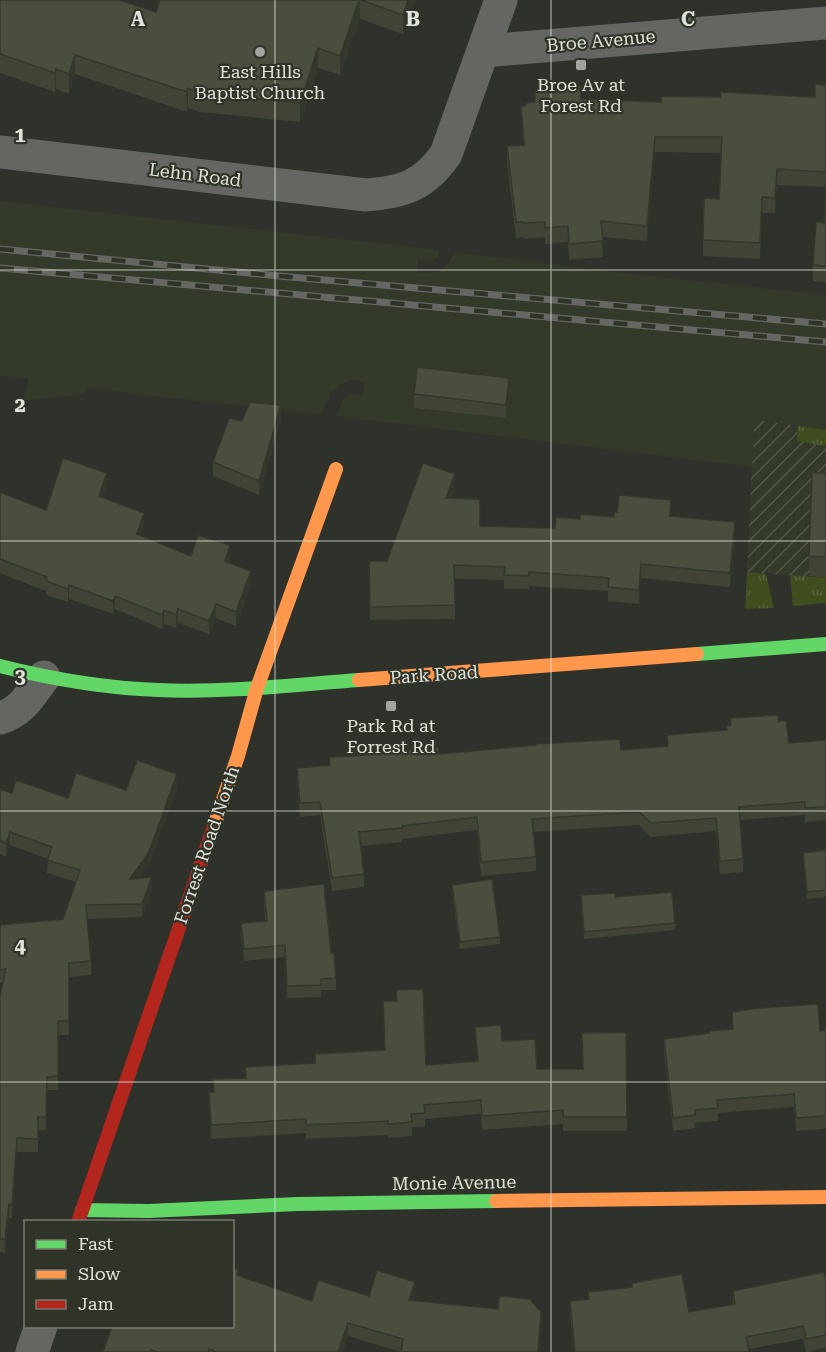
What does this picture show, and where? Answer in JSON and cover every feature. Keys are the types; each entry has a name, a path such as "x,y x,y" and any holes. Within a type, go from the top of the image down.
{"street":[{"name":"Lehn Road","path":"0,152 366,195 390,193 422,181 436,169 446,154 501,0"},
{"name":"Broe Avenue","path":"483,51 826,23"},
{"name":"Forrest Road North","path":"80,1216 238,756 257,688 336,469"},
{"name":"Park Road","path":"0,666 44,677 111,688 182,692 826,644"},
{"path":"0,718 17,710 26,702 44,677"},
{"name":"Monie Avenue","path":"80,1216 297,1204 826,1197"},
{"path":"32,1352 40,1328"}],"shaded area":[{"path":"0,201 441,250 437,258 432,261 417,260 418,273 438,272 449,263 454,252 826,295 826,430 754,420 752,467 336,416 343,400 351,394 363,396 365,382 351,380 341,384 330,393 322,414 87,387 84,394 23,401 29,379 0,376"},
{"path":"754,420 798,426 797,441 826,446 826,578 747,572"}],"green space":[{"path":"798,426 826,430 826,446 797,441"},
{"path":"747,572 766,574 774,608 745,609"},
{"path":"790,575 826,578 826,603 793,606"}],"building":[{"path":"0,0 120,0 156,12 160,0 359,0 340,56 318,48 300,103 200,93 188,88 187,92 75,55 69,74 56,69 55,73 0,54"},
{"path":"361,0 408,0 403,15"},
{"path":"815,84 826,85 826,172 777,169 775,198 762,197 760,243 703,240 704,198 719,199 722,137 655,137 647,226 601,221 603,241 569,244 568,226 545,228 545,222 516,222 507,146 524,145 521,106 535,102 535,89 580,86 581,99 661,102 661,96 720,97 721,92 815,97"},
{"path":"826,175 826,266 813,265 816,222 824,223"},
{"path":"417,367 509,378 506,405 414,394"},
{"path":"250,402 281,405 259,481 213,462 229,418 242,421"},
{"path":"63,458 107,473 99,496 144,513 137,534 191,556 198,535 230,545 225,561 251,571 236,612 216,604 209,621 178,609 176,615 164,610 162,615 115,596 113,601 69,585 68,589 46,581 47,577 0,559 0,492 46,510"},
{"path":"423,463 455,474 446,498 480,499 480,526 555,528 556,517 580,519 580,514 614,517 614,512 617,512 619,495 671,500 670,516 735,522 730,573 641,564 639,590 608,587 609,578 529,572 529,576 504,575 505,567 454,565 455,605 370,607 369,561 387,561"},
{"path":"812,473 826,473 826,557 809,556"},
{"path":"778,715 778,721 786,720 789,743 826,740 826,807 805,808 805,802 739,807 743,859 720,861 716,818 651,823 639,812 532,819 536,857 481,862 477,817 359,832 364,874 332,878 320,802 300,803 297,768 330,765 329,757 438,747 439,754 536,744 620,739 621,750 668,746 667,735 727,730 726,726 731,725 730,718"},
{"path":"137,760 177,774 149,852 130,879 152,877 142,904 86,905 91,961 69,963 69,1021 58,1021 58,1076 47,1077 46,1117 38,1117 38,1139 17,1138 12,1205 9,1204 5,1239 0,1239 0,996 6,969 0,970 0,925 63,919 80,870 47,860 52,847 10,832 6,843 0,841 0,789 12,793 16,780 68,798 76,773 126,790"},
{"path":"826,850 826,890 807,892 803,853"},
{"path":"492,879 500,937 460,942 452,885"},
{"path":"324,884 336,978 321,979 321,985 287,986 285,945 244,949 241,923 267,921 264,891"},
{"path":"672,892 675,923 584,932 581,895 615,893 616,897"},
{"path":"423,989 426,1065 478,1061 475,1027 501,1025 502,1041 535,1039 537,1069 583,1069 582,1033 626,1032 627,1117 563,1117 563,1110 482,1116 481,1100 424,1105 425,1113 411,1114 412,1122 306,1125 306,1119 211,1125 209,1092 214,1092 213,1079 246,1078 245,1067 315,1063 315,1054 385,1050 383,1001 397,1001 396,990"},
{"path":"818,1004 820,1031 826,1030 826,1116 796,1118 794,1094 717,1100 718,1108 695,1110 695,1115 673,1118 664,1039 733,1029 732,1012"},
{"path":"234,1269 239,1270 237,1275 312,1301 318,1280 369,1296 377,1270 415,1282 409,1300 498,1309 499,1296 530,1299 541,1312 538,1352 401,1352 403,1339 348,1323 338,1352 217,1352 209,1349 208,1352 151,1350 150,1352 103,1352 111,1328 234,1328"},
{"path":"824,1272 826,1335 806,1339 803,1326 746,1337 749,1352 575,1352 570,1301 589,1299 588,1292 632,1287 632,1283 682,1274 689,1312 735,1304 733,1291"}],"railway":[{"path":"0,249 826,324"},
{"path":"0,268 826,342"}],"traffic: fast":[{"path":"697,654 826,644"},
{"path":"0,666 78,682 183,691 359,680"},
{"path":"82,1210 148,1211 297,1204 496,1201"}],"traffic: slow":[{"path":"214,826 238,756 257,688 336,469"},
{"path":"359,680 697,654"},
{"path":"496,1201 826,1197"}],"traffic: jam":[{"path":"79,1220 214,826"}],"place":[{"name":"East Hills Baptist Church","path":"260,52"},
{"name":"Broe Av at Forest Rd","path":"581,65"},
{"name":"Park Rd at Forrest Rd","path":"391,706"}]}
